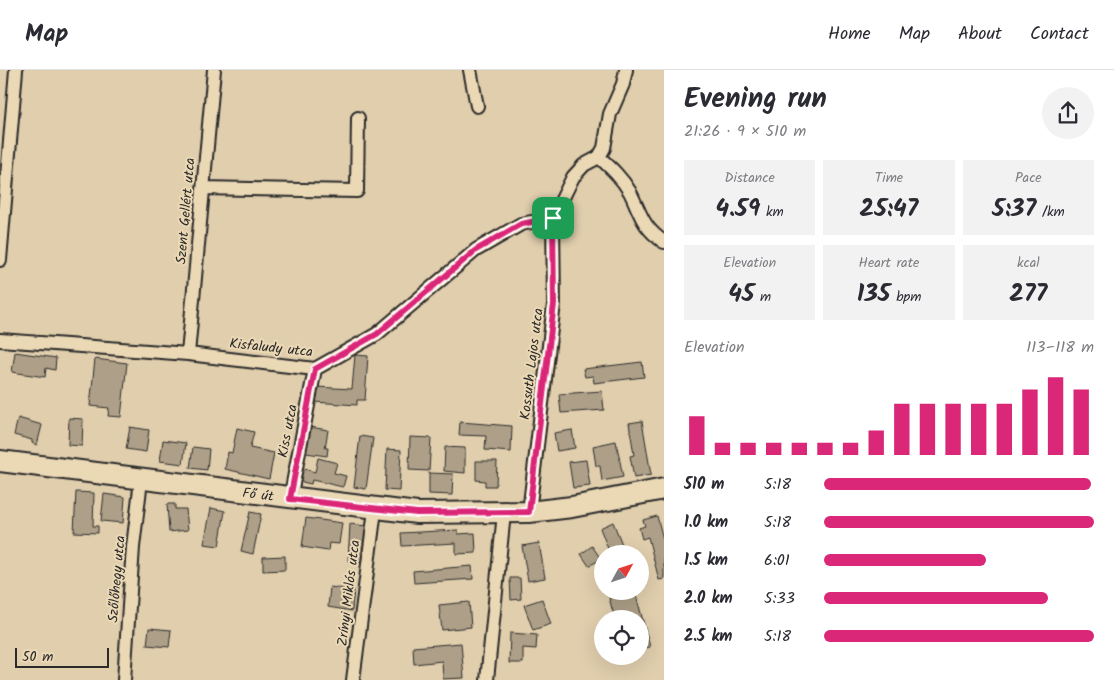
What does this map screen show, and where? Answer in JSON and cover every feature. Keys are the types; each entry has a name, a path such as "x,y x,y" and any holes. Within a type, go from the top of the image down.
{"main road":[{"name":"Fő út","path":"0,461 375,510 453,515 529,512 572,507 664,489"}],"street":[{"path":"0,260 16,70"},
{"name":"Szent Gellért utca","path":"188,354 214,70"},
{"path":"470,70 477,106"},
{"path":"553,218 573,177 584,165 600,157 604,148 610,114 623,84 626,70"},
{"path":"203,188 357,191 358,118"},
{"path":"600,157 617,172 629,192 638,216 651,233 664,242"},
{"name":"Kisfaludy utca","path":"0,340 188,354 315,369 377,334 476,250 521,224 553,218"},
{"name":"Kossuth Lajos utca","path":"529,512 554,304 553,218"},
{"name":"Kiss utca","path":"290,499 315,369"},
{"name":"Szőlőhegy utca","path":"124,680 133,548 141,480"},
{"name":"Zrínyi Miklós utca","path":"353,680 375,510"},
{"path":"487,680 504,513"}],"building":[{"path":"15,352 56,358 55,370 46,368 45,377 12,372"},
{"path":"355,355 368,356 365,400 357,400 357,405 314,402 316,387 352,389"},
{"path":"95,359 127,363 121,417 108,416 109,408 90,406"},
{"path":"642,362 644,377 594,383 593,376 585,377 583,369"},
{"path":"602,391 604,410 561,413 559,394"},
{"path":"18,418 42,425 37,445 32,443 32,440 14,435"},
{"path":"69,418 83,419 82,446 68,445"},
{"path":"642,421 651,475 634,478 630,456 634,455 629,423"},
{"path":"460,422 512,426 511,452 485,450 486,436 459,435"},
{"path":"130,427 149,430 146,452 126,449"},
{"path":"310,427 328,430 325,448 328,448 327,456 306,453"},
{"path":"237,428 254,432 250,448 274,453 269,479 225,469 228,452 232,453"},
{"path":"572,430 575,448 557,451 554,433"},
{"path":"360,436 373,438 366,489 354,487"},
{"path":"410,437 431,438 429,471 409,470"},
{"path":"163,440 186,443 183,464 160,461"},
{"path":"616,441 623,477 602,481 600,466 596,466 593,446"},
{"path":"193,447 209,449 207,470 190,468"},
{"path":"445,447 465,448 465,473 444,471"},
{"path":"387,449 401,450 399,491 385,490"},
{"path":"318,458 337,463 334,473 346,476 343,487 312,480 311,484 298,481 301,468 315,472"},
{"path":"586,460 590,486 573,488 569,462"},
{"path":"476,461 497,461 496,486 485,486 485,481 476,480"},
{"path":"429,473 453,474 452,495 429,494"},
{"path":"76,492 94,493 93,526 98,526 98,533 74,532"},
{"path":"104,494 125,497 123,523 101,521"},
{"path":"167,504 175,504 175,509 186,509 188,530 169,532"},
{"path":"211,508 225,511 219,546 204,544"},
{"path":"250,512 261,514 253,554 241,551"},
{"path":"657,516 664,543 664,579 659,580 648,537 642,539 639,528 645,526 643,520"},
{"path":"306,518 342,523 339,544 329,543 328,551 302,547"},
{"path":"613,522 622,545 607,545 600,528"},
{"path":"350,524 366,526 363,563 348,561"},
{"path":"458,530 458,534 475,533 476,553 456,554 456,543 402,546 401,533"},
{"path":"539,543 545,578 528,581 522,546"},
{"path":"592,546 594,549 594,563 589,566 581,554"},
{"path":"285,556 285,570 263,571 263,557"},
{"path":"472,566 473,579 414,583 413,571"},
{"path":"510,578 520,578 521,599 511,600"},
{"path":"330,587 354,590 352,611 328,607"},
{"path":"542,599 551,624 533,630 524,605"},
{"path":"610,600 637,600 640,610 612,610"},
{"path":"469,602 471,627 442,630 439,605"},
{"path":"149,628 171,630 169,647 147,645"},
{"path":"510,633 537,635 536,649 523,648 523,663 509,663"},
{"path":"461,643 464,678 443,679 442,661 414,664 413,647"}],"route":[{"path":"553,218 554,304 529,512 453,515 375,510 290,499 315,369 377,334 476,250 521,224 553,218"}]}
